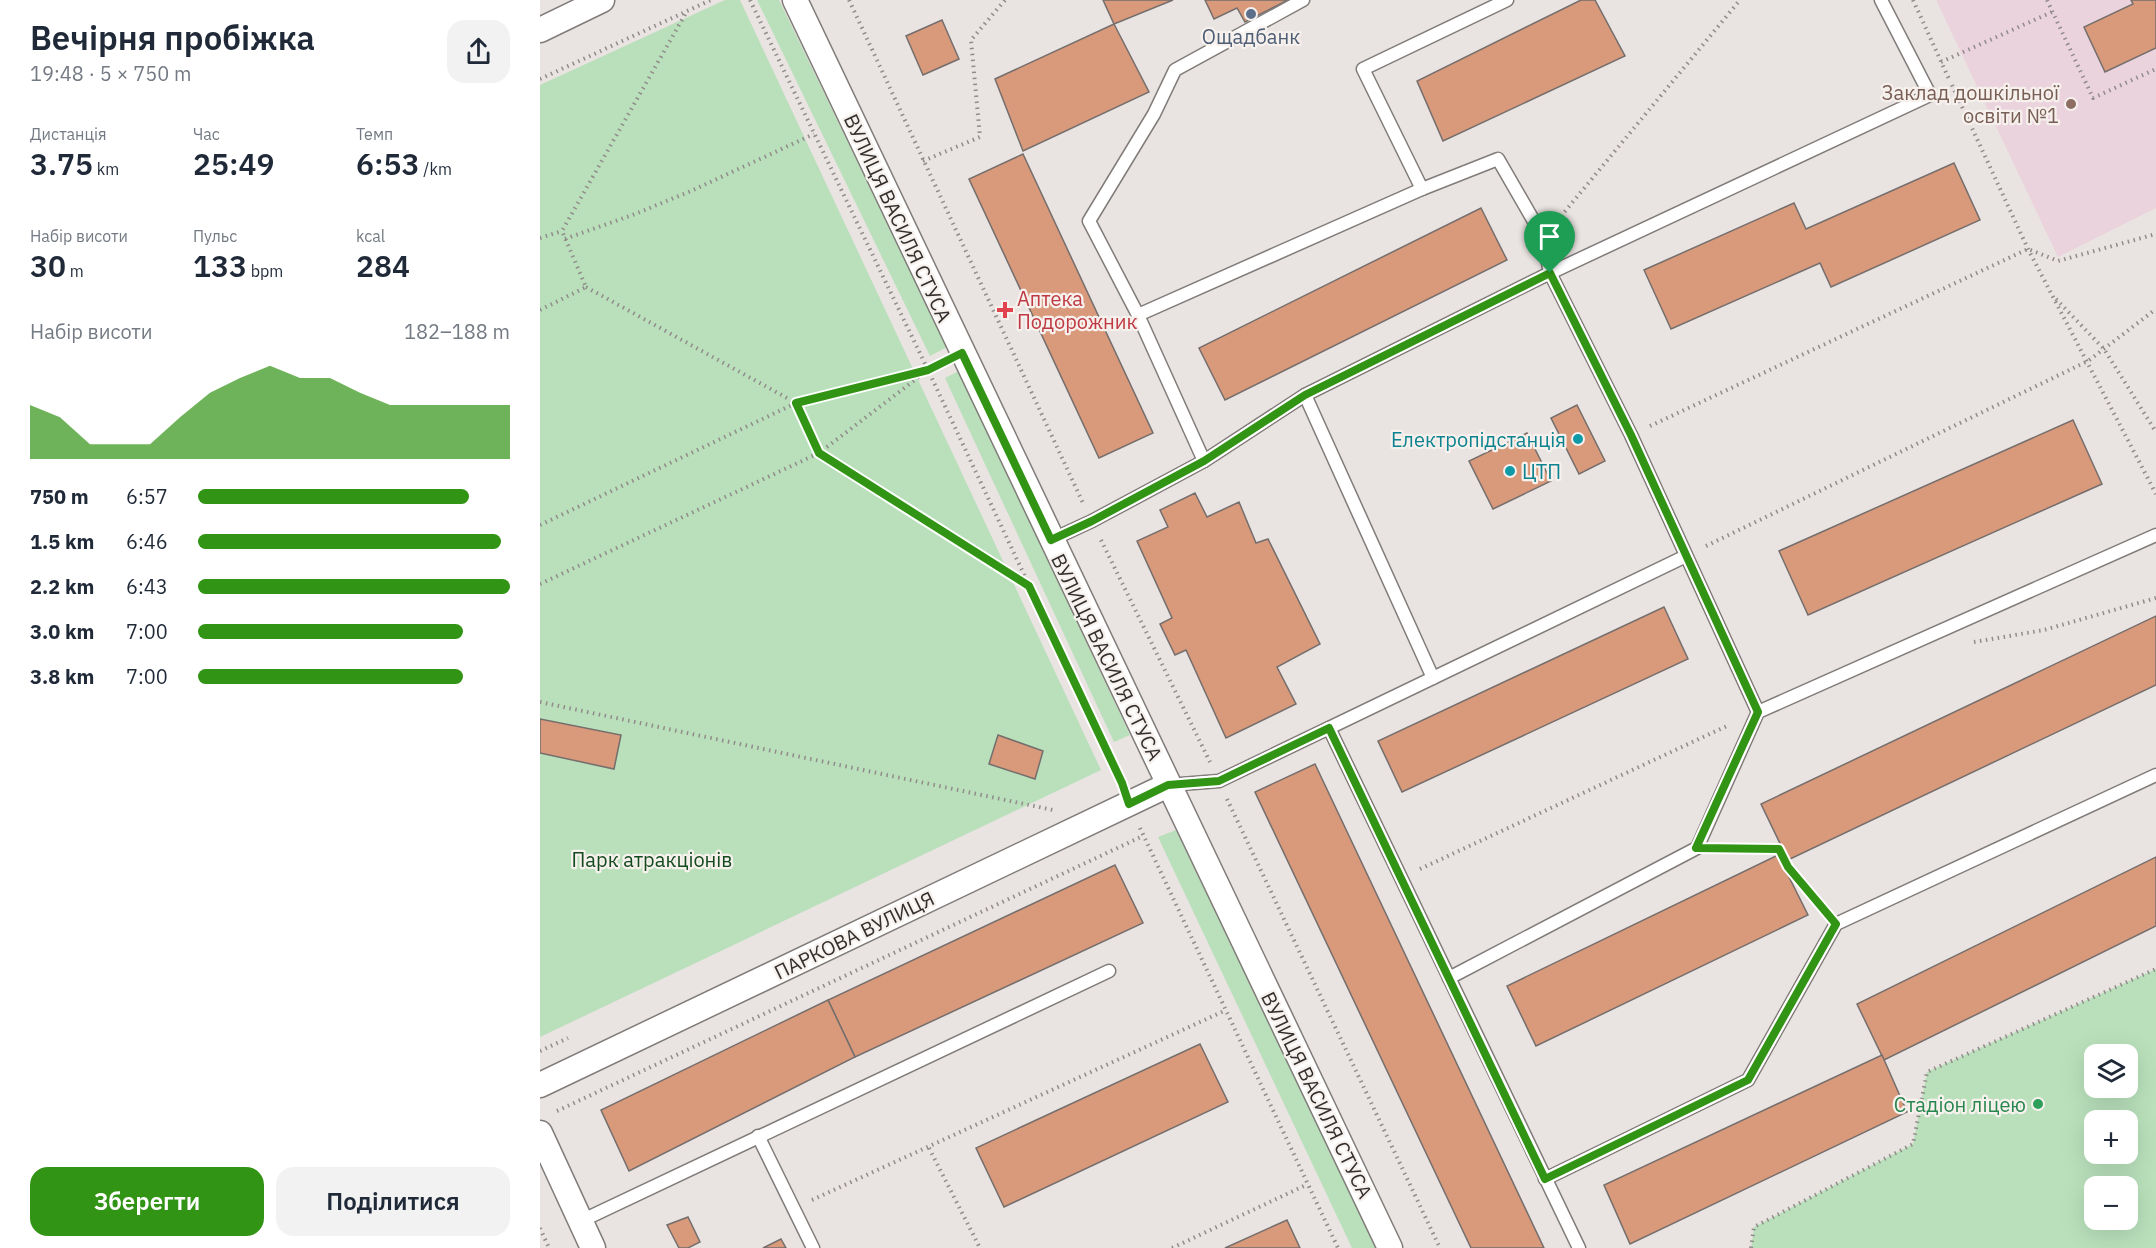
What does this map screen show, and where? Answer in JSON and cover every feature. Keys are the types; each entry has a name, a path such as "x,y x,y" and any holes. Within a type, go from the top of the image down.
{"street":[{"path":"540,30 602,0"},
{"name":"ВУЛИЦЯ ВАСИЛЯ СТУСА","path":"795,0 1390,1248"},
{"name":"ПАРКОВА ВУЛИЦЯ","path":"540,1085 1168,785"},
{"path":"545,1124 580,1221 593,1248"}],"lane":[{"path":"1204,461 1138,315 1089,221 1154,114 1175,70 1303,0"},
{"path":"1422,189 1363,69 1507,0"},
{"path":"1051,540 1092,521 1204,461 1305,395 1550,273 1930,95 1881,0"},
{"path":"1138,315 1422,189 1498,159 1543,237 1550,273 1631,435 1758,712"},
{"path":"1305,395 1433,678"},
{"path":"1449,978 1696,848 1758,712 2156,535"},
{"path":"1168,785 1219,781 1686,556"},
{"path":"1329,728 1579,1248"},
{"path":"1545,1179 1748,1080 1836,924 2156,775"},
{"path":"580,1221 1109,970"},
{"path":"758,1136 795,1207 813,1248"}],"path":[{"path":"540,78 711,0"},
{"path":"750,0 928,370 1122,783 1143,836 1224,1011 1338,1248"},
{"path":"849,0 1092,521 1219,781 1440,1248"},
{"path":"923,161 980,137 971,40 1005,0"},
{"path":"1543,237 1740,0"},
{"path":"1913,0 2028,249 2156,494"},
{"path":"2047,0 2093,98 2156,69"},
{"path":"540,238 562,231 687,11"},
{"path":"1941,62 2052,12"},
{"path":"565,239 691,191 814,134"},
{"path":"562,231 586,287 796,403 819,453 1029,586"},
{"path":"1631,435 2028,249 2058,261 2156,234"},
{"path":"540,310 586,287"},
{"path":"2053,296 2104,349 2156,432"},
{"path":"1686,556 2088,361 2156,309"},
{"path":"540,584 819,453 928,370 962,353"},
{"path":"540,525 796,403 928,370"},
{"path":"1966,643 2044,630 2156,598"},
{"path":"540,702 1056,810"},
{"path":"1400,878 1758,712"},
{"path":"545,1124 1143,836"},
{"path":"1696,848 1779,849 1788,867 1836,924"},
{"path":"1751,1248 1754,1227 1913,1144 1927,1072 2156,969"},
{"path":"795,1207 929,1148 1224,1011"},
{"path":"929,1148 980,1248"},
{"path":"1172,1248 1306,1185"},
{"path":"540,1228 549,1248"}],"shaded area":[{"name":"Заклад дошкільної освіти №1","path":"1936,0 2156,0 2156,208 2058,257"}],"green space":[{"name":"Парк атракціонів","path":"725,0 740,0 1101,770 540,1037 540,85"},
{"path":"757,0 779,0 947,347 930,356"},
{"path":"959,371 1130,735 1114,742 945,378"},
{"path":"1176,830 1376,1248 1352,1248 1158,837"},
{"name":"Стадіон ліцею","path":"2156,969 2156,1248 1751,1248 1754,1227 1913,1144 1927,1072"}],"building":[{"path":"1103,0 1173,0 1114,24"},
{"name":"Ощадбанк","path":"1205,0 1288,0 1245,22 1237,8 1214,19"},
{"path":"1581,0 1595,0 1625,56 1443,141 1417,81"},
{"name":"Заклад дошкільної освіти №1","path":"2131,0 2156,0 2156,48 2105,72 2084,27 2133,4"},
{"path":"942,20 959,59 923,75 906,36"},
{"path":"1114,24 1149,92 1023,151 995,79"},
{"path":"1023,154 1153,433 1099,458 969,179"},
{"path":"1954,163 1980,220 1831,287 1820,263 1671,329 1644,270 1794,203 1806,229"},
{"path":"1481,208 1507,260 1225,400 1199,348"},
{"name":"Електропідстанція","path":"1577,405 1605,461 1579,474 1551,418"},
{"path":"2073,420 2102,484 1808,615 1779,551"},
{"name":"ЦТП","path":"1527,433 1551,481 1493,509 1469,461"},
{"path":"1195,493 1207,517 1239,502 1256,543 1268,539 1320,644 1277,667 1296,704 1226,738 1186,650 1175,655 1160,624 1172,618 1137,541 1168,527 1160,510"},
{"path":"1664,607 1688,659 1402,792 1378,741"},
{"path":"2156,616 2156,685 1788,860 1761,804"},
{"path":"540,719 621,735 614,769 540,753"},
{"path":"998,735 1043,751 1035,779 989,764"},
{"path":"1315,764 1544,1248 1471,1248 1255,792"},
{"path":"1778,855 1808,915 1536,1046 1507,986"},
{"path":"2156,857 2156,926 1884,1060 1857,1004"},
{"path":"1115,865 1143,923 855,1057 828,1000"},
{"path":"828,1000 855,1057 629,1171 601,1110"},
{"path":"1200,1044 1228,1102 1004,1207 976,1148"},
{"path":"1882,1055 1907,1112 1630,1244 1604,1185"},
{"path":"688,1217 700,1242 688,1248 679,1248 667,1225"},
{"path":"1287,1220 1300,1248 1225,1248"},
{"path":"781,1239 786,1248 763,1248"}],"place":[{"name":"Ощадбанк","path":"1251,14"},
{"name":"Заклад дошкільної освіти №1","path":"2071,104"},
{"name":"Аптека Подорожник","path":"1005,310"},
{"name":"Електропідстанція","path":"1578,439"},
{"name":"ЦТП","path":"1510,471"},
{"name":"Стадіон ліцею","path":"2038,1104"}],"route":[{"path":"1550,273 1631,435 1758,712 1696,848 1779,849 1788,867 1836,924 1748,1080 1545,1179 1329,728 1219,781 1168,785 1129,804 1122,783 1029,586 819,453 796,403 928,370 962,353 1051,540 1092,521 1204,461 1305,395 1550,273"}]}
